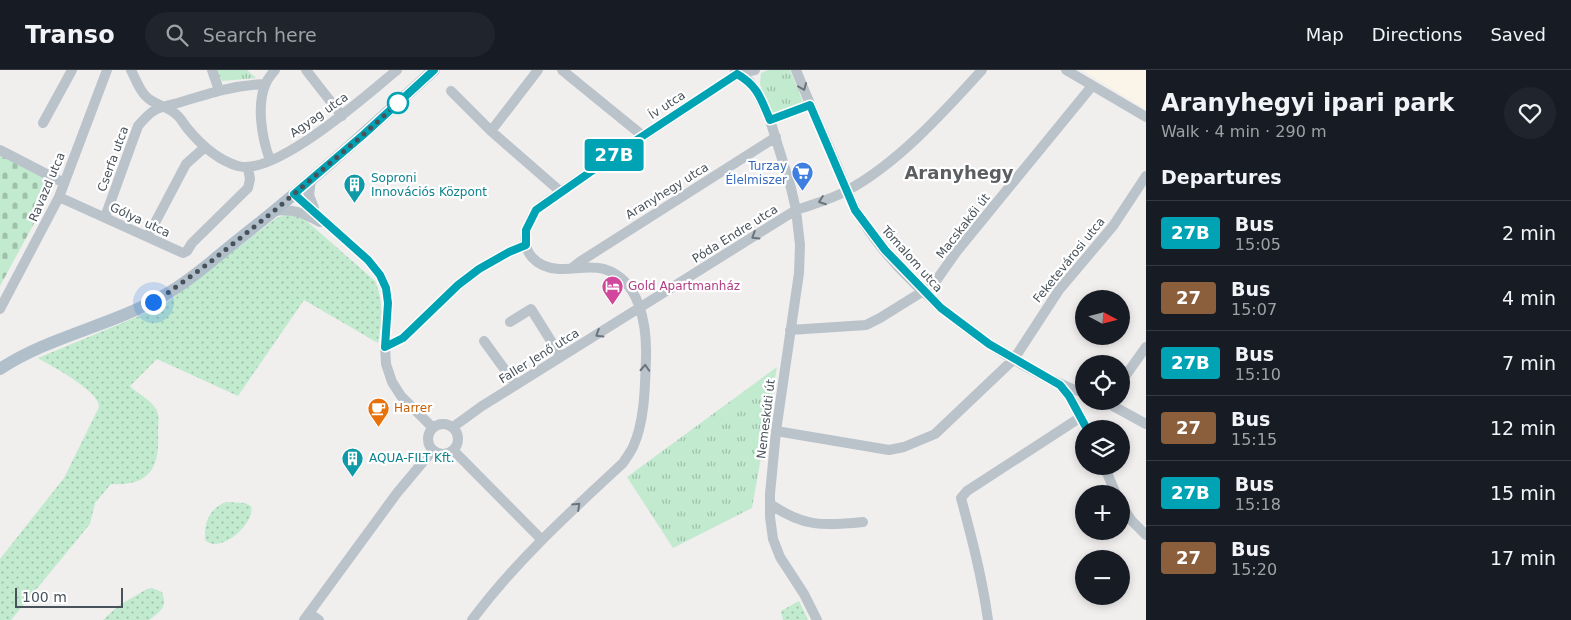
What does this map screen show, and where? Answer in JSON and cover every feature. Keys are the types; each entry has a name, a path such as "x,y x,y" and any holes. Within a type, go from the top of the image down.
{"main road":[{"path":"0,369 33,350 119,318 165,295 209,263 274,211 363,135 434,70"}],"street":[{"path":"43,123 72,70"},
{"name":"Ravazd utca","path":"0,309 59,196 107,70"},
{"path":"131,70 147,98 164,106 179,117 205,147 223,160 248,168"},
{"path":"212,70 220,90"},
{"path":"270,160 265,147 261,123 262,99 265,84 275,70"},
{"path":"306,70 342,116"},
{"name":"Agyag utca","path":"248,168 294,148 342,116 397,70"},
{"path":"491,131 538,70"},
{"path":"562,70 643,136"},
{"path":"734,72 755,70"},
{"name":"Tómalom utca","path":"796,70 855,210 885,250 924,292 968,329 1014,359 1060,385 1075,390"},
{"name":"Póda Endre utca","path":"640,309 796,210 848,190 878,170 916,139 982,70"},
{"path":"1066,70 1146,116"},
{"name":"Ív utca","path":"526,245 526,230 536,210 734,72"},
{"name":"Nemeskúti út","path":"734,72 749,80 757,92 770,120 796,210 800,245 799,273 776,431 770,504 770,529 780,557 804,594 817,620"},
{"name":"Cserfa utca","path":"105,217 138,126 146,117 164,106 220,90 245,85 265,84"},
{"name":"Macskakői út","path":"790,330 866,325 933,285 957,251 1092,86"},
{"path":"451,91 491,131 560,192"},
{"path":"770,120 810,105"},
{"name":"Aranyhegy utca","path":"572,268 581,260 776,137"},
{"path":"148,236 186,164 205,147"},
{"path":"0,150 64,183"},
{"name":"Gólya utca","path":"59,196 183,253 248,188 250,179 248,168"},
{"name":"Feketevárosi utca","path":"776,431 889,450 930,437 940,430 1014,359 1059,290 1113,226 1146,176"},
{"path":"311,180 309,192 311,202 330,226"},
{"path":"294,194 296,202 303,213"},
{"path":"294,194 368,260 380,275 386,288 388,303 385,347 386,364 392,382 401,396 433,428"},
{"path":"274,211 289,210 303,213 330,226"},
{"path":"385,347 403,338 458,285 479,269 526,245 528,253 532,258 545,268 603,269 613,273 625,281 634,293 640,309 646,350 645,377 640,422 633,448 623,463 541,539 510,573 472,620"},
{"path":"510,322 531,309 561,357"},
{"name":"Faller Jenő utca","path":"453,427 516,385 640,309"},
{"path":"484,341 516,385"},
{"path":"1130,369 1146,347"},
{"name":"Tómalom utca","path":"1060,385 1069,396 1081,418"},
{"path":"1120,410 1146,424"},
{"path":"988,620 974,540 961,498 967,491 1081,418"},
{"path":"440,424 453,427 458,438 456,447 445,454 433,450 428,441 433,428 440,424"},
{"path":"319,620 307,617 402,487 433,450"},
{"path":"453,450 541,539"},
{"path":"770,504 793,518 809,523 824,525 863,522"},
{"path":"1130,518 1146,535"}],"shaded area":[{"path":"1082,70 1146,70 1146,110"}],"green space":[{"path":"216,70 247,70 256,78 222,81"},
{"path":"768,70 790,70 803,102 772,114 760,84 761,73"},
{"path":"0,154 56,183 0,286"},
{"path":"288,213 302,217 375,281 380,297 381,312 378,343 304,300 238,396 157,359 130,386 151,402 157,412 157,456 150,473 135,482 111,484 95,503 90,524 11,620 0,620 0,559 64,478 99,407 92,394 84,387 38,358 166,303 275,219"},
{"path":"777,367 752,508 673,548 627,477"},
{"path":"226,502 245,503 251,506 251,513 248,521 236,535 219,543 211,544 205,540 205,527 215,508"},
{"path":"152,588 162,592 164,602 162,609 149,620 103,620 118,606"},
{"path":"799,601 808,620 783,620 781,611"}],"bus line":[{"name":"27B","path":"434,70 363,135 294,194 368,260 380,275 386,288 388,303 385,347 403,338 458,285 479,269 526,245 526,230 536,210 626,147 737,74 749,80 757,92 770,120 810,105 855,210 885,250 941,308 968,329 989,344 1060,385 1069,396 1082,420"}],"place":[{"name":"Turzay Élelmiszer","path":"803,192"},
{"name":"Soproni Innovációs Központ","path":"355,204"},
{"name":"Gold Apartmanház","path":"612,305"},
{"name":"Harrer","path":"378,427"},
{"name":"AQUA-FILT Kft.","path":"353,477"}],"district":[{"name":"Aranyhegy","path":"959,172"}],"route":[{"path":"153,302 209,263 274,211 398,103"}]}
